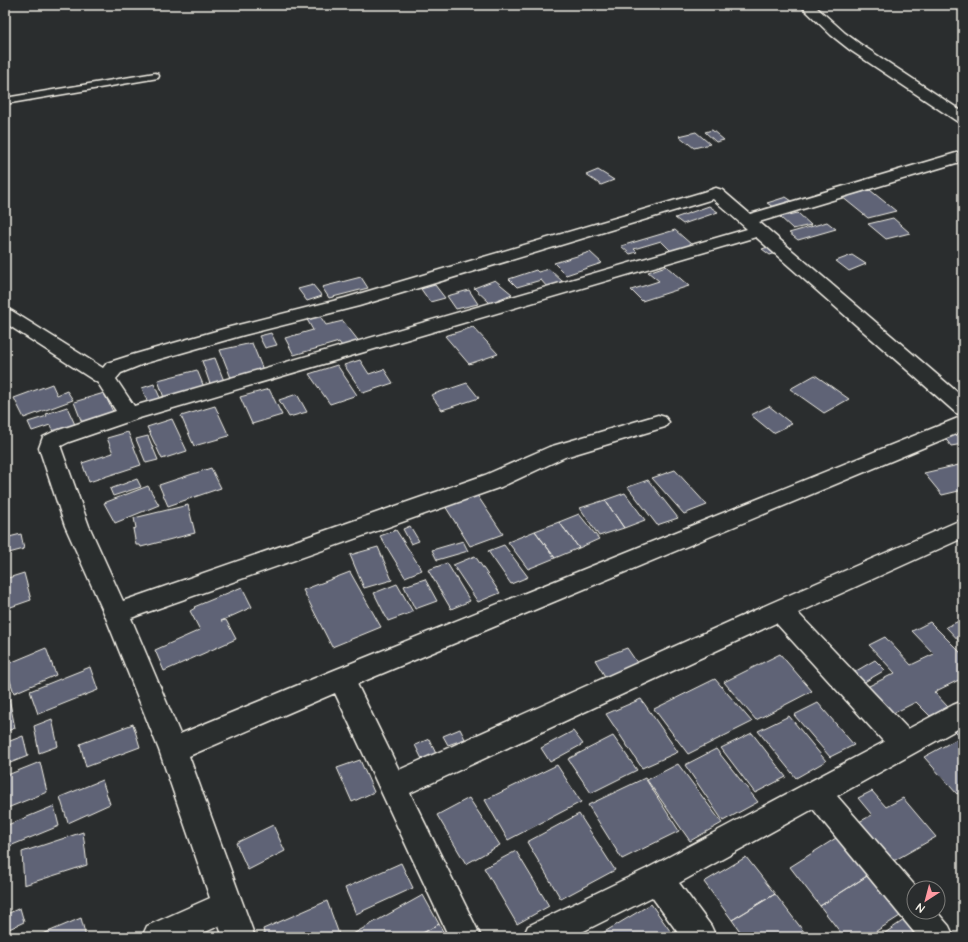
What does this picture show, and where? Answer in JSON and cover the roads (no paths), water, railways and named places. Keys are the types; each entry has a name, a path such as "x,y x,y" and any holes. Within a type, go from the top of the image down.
{"street":[{"path":"806,5 818,14 839,35 872,59 963,119"},
{"path":"239,937 173,750 116,613 77,526 50,446 51,442 61,437 129,414 752,226 963,156"},
{"path":"105,378 114,368 139,359 237,331 352,302 716,193 752,226 963,408"},
{"path":"5,315 105,378 129,414"},
{"path":"116,613 493,481 557,452 658,422"},
{"path":"173,750 341,678 963,423"},
{"path":"393,787 963,528"},
{"path":"780,610 905,745"},
{"path":"341,678 465,937"},
{"path":"539,937 657,879 963,713"},
{"path":"816,792 906,899"},
{"path":"657,879 700,937"},
{"path":"158,937 228,906"},
{"path":"924,920 938,937"}],"lane":[{"path":"5,101 156,76"}]}
